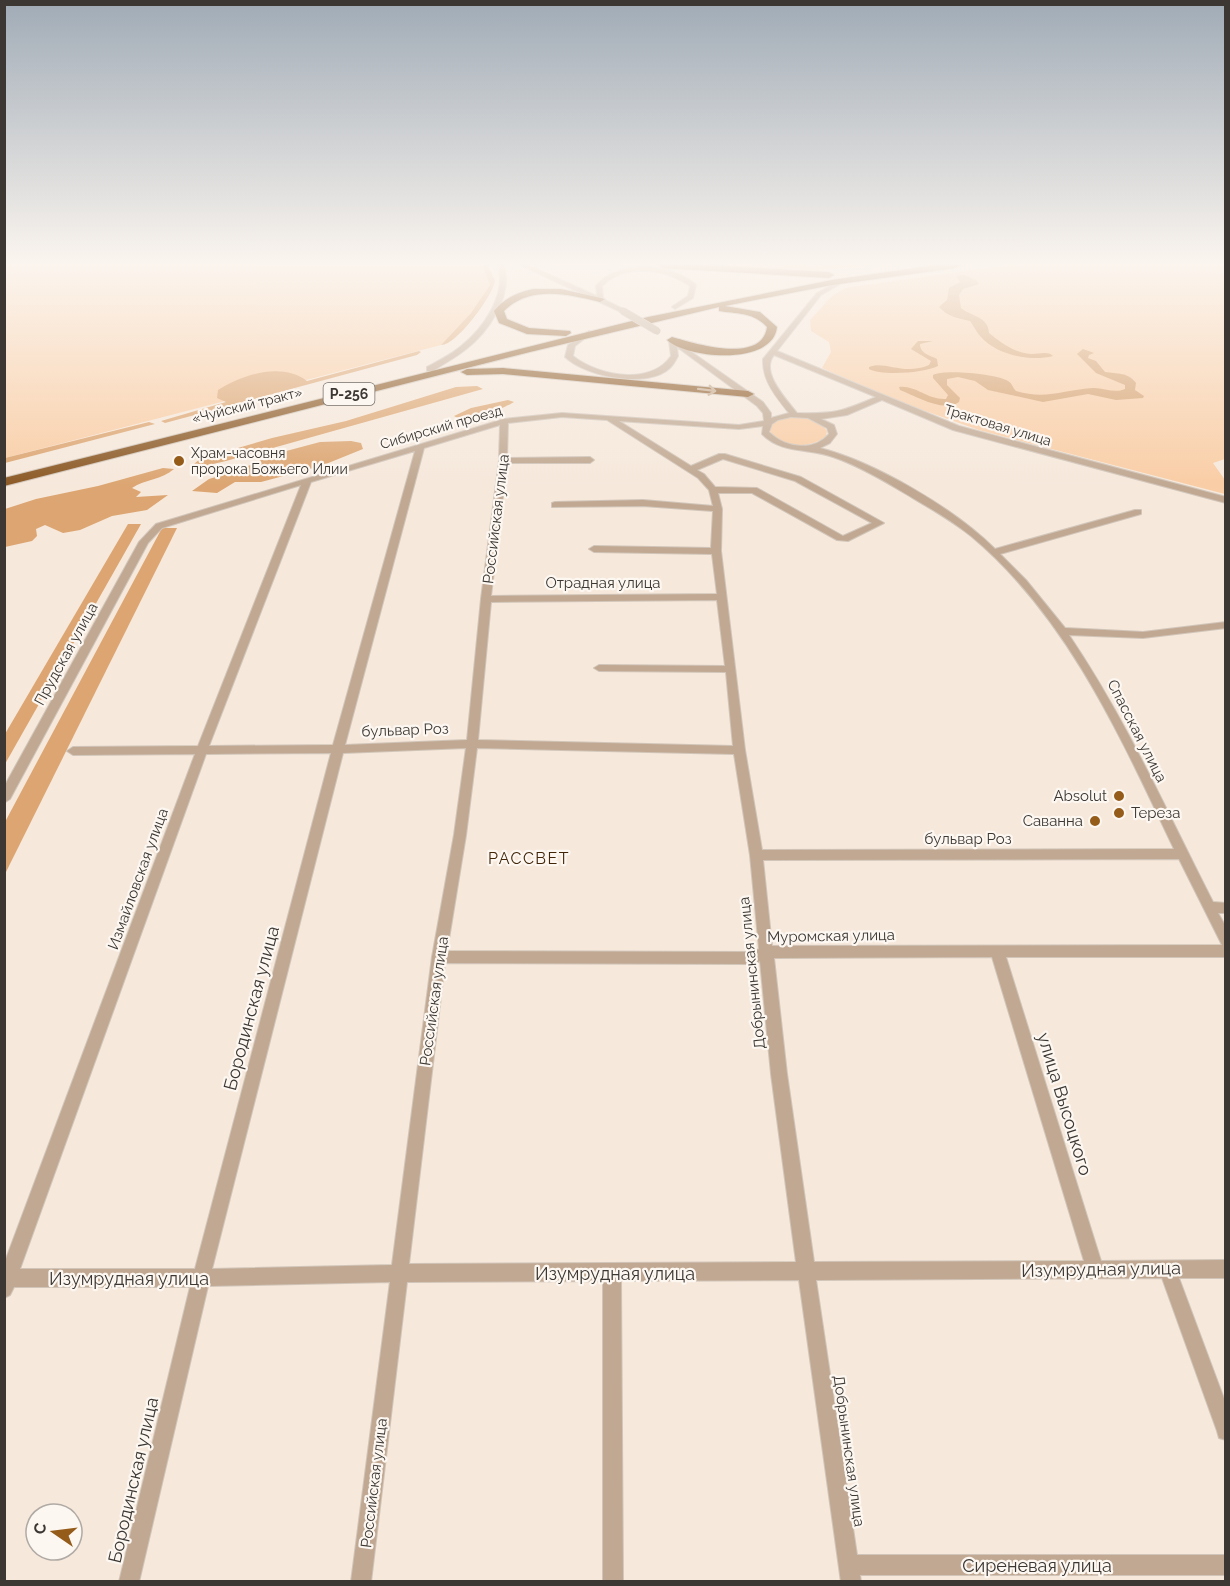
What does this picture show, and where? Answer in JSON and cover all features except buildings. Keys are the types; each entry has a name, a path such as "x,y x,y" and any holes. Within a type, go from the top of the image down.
{"highway":[{"name":"«Чуйский тракт»","path":"4,482 546,339"},
{"name":"«Чуйский тракт»","path":"4,476 564,339"},
{"path":"672,340 703,349 734,351 761,345 766,339"},
{"path":"433,370 503,371 748,394"}],"street":[{"path":"433,370 472,339"},
{"path":"580,339 572,345 569,357 574,364 614,376 648,374 669,366 675,359 677,351 672,340"},
{"path":"781,339 771,351 765,366 778,393 793,414"},
{"path":"672,340 760,404 767,413 768,423 765,429 768,435"},
{"name":"Трактовая улица","path":"771,351 956,428 1226,500"},
{"path":"760,404 793,414 829,416 844,413 880,398"},
{"path":"806,447 822,444 832,437 831,427 844,413"},
{"name":"Сибирский проезд","path":"739,427 768,423 779,416 793,414"},
{"name":"Сибирский проезд","path":"159,526 504,421 543,415 607,417 739,427 768,435 783,444 806,447"},
{"path":"810,416 831,427"},
{"path":"607,417 692,469 713,490 754,490 845,539 879,523 798,479 722,456 692,469"},
{"name":"Российская улица","path":"362,1581 439,957 460,835 472,744 486,599 503,461 506,430 504,421"},
{"name":"Спасская улица","path":"832,437 835,448 845,458"},
{"name":"Бородинская улица","path":"129,1581 201,1278 338,749 420,446"},
{"name":"Спасская улица","path":"806,447 845,458 957,520 994,552 1032,592 1062,631 1097,684 1226,941"},
{"path":"503,461 590,460"},
{"name":"Измайловская улица","path":"6,1282 202,750 307,482"},
{"name":"Добрынинская улица","path":"713,490 718,509 716,551 721,597 739,750 756,855 779,1074 850,1573"},
{"path":"555,505 643,503 718,509"},
{"path":"994,552 1138,512"},
{"name":"Прудская улица","path":"4,799 144,542 159,526"},
{"path":"594,549 716,551"},
{"name":"Отрадная улица","path":"486,599 721,597"},
{"path":"1062,631 1143,635 1226,625"},
{"path":"599,668 731,669"},
{"name":"бульвар Роз","path":"73,751 338,749 472,744 739,750"},
{"name":"бульвар Роз","path":"756,855 1181,854"},
{"path":"1208,907 1226,908"},
{"name":"улица Высоцкого","path":"997,951 1095,1268"},
{"name":"Муромская улица","path":"439,957 753,958 767,952 1226,951"},
{"path":"1167,1269 1226,1431"},
{"name":"Изумрудная улица","path":"6,1282 400,1273 1226,1269"},
{"path":"612,1273 613,1581"},
{"name":"Сиреневая улица","path":"850,1573 1226,1564"}],"shaded area":[{"path":"5,339 447,339 441,345 5,458"},
{"path":"447,339 454,339 448,343 441,345"},
{"path":"824,339 1225,339 1225,459 1213,463 1225,480 1225,494 979,430 900,402 822,368 831,352 829,342"},
{"path":"984,339 997,339 1019,352 1046,353 1053,356 1035,358 1015,356"},
{"path":"918,341 933,341 920,344 920,347 926,354 937,359 938,366 903,373 869,369 875,365 911,369 929,365 931,361 911,349"},
{"path":"1083,349 1094,353 1088,358 1096,361 1105,372 1122,374 1133,379 1136,383 1135,390 1144,396 1143,398 1116,400 1088,394 1043,402 988,390 975,381 958,377 947,379 947,385 960,398 959,402 945,406 921,399 900,390 899,387 911,388 939,399 946,399 948,395 933,375 959,372 1002,378 1010,382 1016,391 1036,395 1092,388 1117,391 1125,389 1125,385 1096,373 1077,354"},
{"path":"421,352 417,355 165,423 161,421 226,402 217,398 218,390 251,375 274,371 286,372 307,381"},
{"path":"477,386 483,389 226,461 200,467 194,464 200,459 272,438 346,421 456,387"},
{"path":"508,400 514,402 484,415 466,418 454,416 471,408"},
{"path":"795,417 817,422 827,431 826,436 813,443 796,445 781,441 770,431 776,422"},
{"path":"149,422 155,424 5,463 5,458"},
{"path":"320,442 361,443 363,449 321,466 261,482 235,482 217,493 192,491 209,479 239,470 275,454"},
{"path":"163,468 174,469 132,488 141,492 136,497 168,495 147,510 112,516 80,530 63,533 45,525 36,529 37,536 32,541 5,547 5,509 36,499 98,486"},
{"path":"128,524 141,524 5,764 5,734"},
{"path":"162,528 177,528 5,874 5,822"}],"place":[{"name":"Храм-часовня пророка Божьего Илии","path":"179,461"},
{"name":"Absolut","path":"1119,796"},
{"name":"Тереза","path":"1119,813"},
{"name":"Саванна","path":"1095,821"}],"district":[{"name":"РАССВЕТ","path":"529,858"}]}
